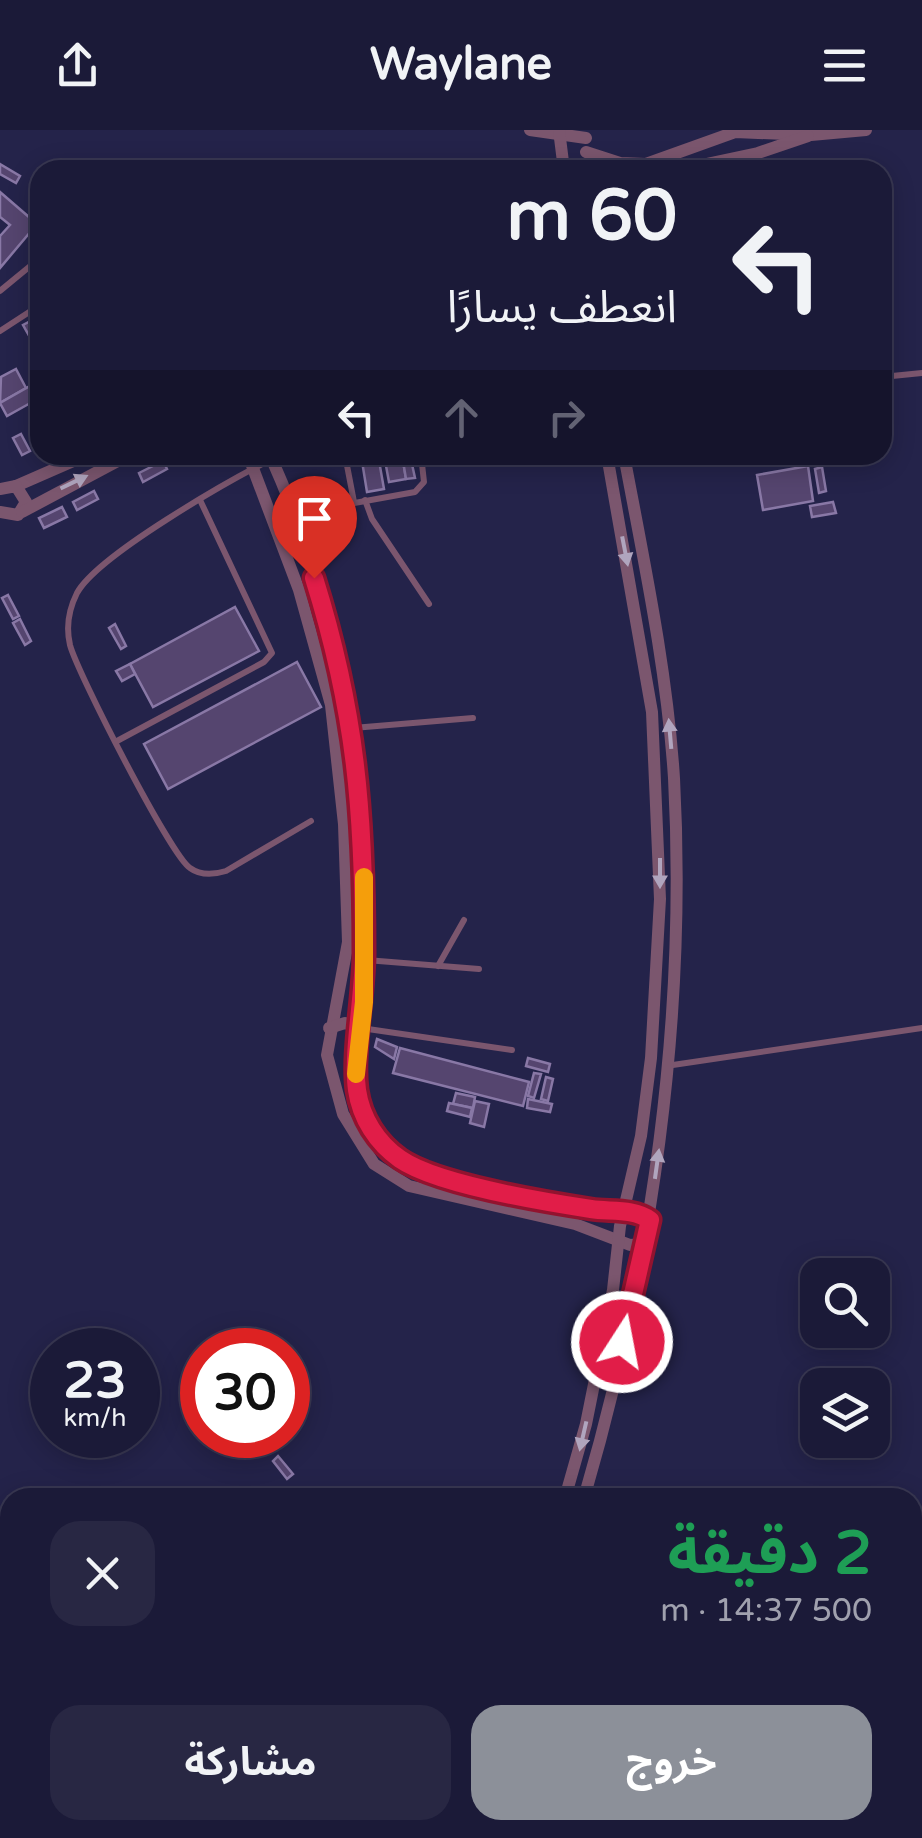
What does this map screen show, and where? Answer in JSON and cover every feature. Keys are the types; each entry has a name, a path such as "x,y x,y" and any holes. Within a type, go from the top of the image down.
{"street":[{"path":"530,130 586,140 616,160"},
{"path":"668,160 695,143 736,132 811,135 866,130"},
{"path":"559,133 563,160"},
{"path":"725,160 811,135"},
{"path":"0,489 64,465"},
{"path":"1,514 22,512 110,465"},
{"path":"252,465 317,647 339,764 348,942 326,1055 344,1114 374,1164 390,1177 429,1192 575,1224 619,1241 644,1244"},
{"path":"274,465 333,641 353,728 362,822 364,960 362,1028 356,1057 362,1110 378,1139 403,1161 433,1174 650,1220"},
{"path":"568,1488 586,1424 624,1212 637,1161 651,1058 660,835 644,650 609,465"},
{"path":"586,1488 650,1220 676,900 674,775 660,650 626,465"},
{"path":"16,486 26,497 22,512"},
{"path":"329,1028 345,1022 362,1028"},
{"path":"326,1055 341,1061 356,1057"}],"lane":[{"path":"1,289 30,266"},
{"path":"0,331 30,311"},
{"path":"892,376 922,373"},
{"path":"247,465 99,568 73,603 68,622 72,652 176,851 191,869 214,874 226,871 311,821"},
{"path":"347,465 354,502"},
{"path":"292,514 415,492 424,482 422,465"},
{"path":"117,740 264,662 272,653 200,500"},
{"path":"365,500 372,519 429,604"},
{"path":"353,728 473,718"},
{"path":"438,966 464,920"},
{"path":"364,960 478,969"},
{"path":"362,1028 512,1050"},
{"path":"665,1066 922,1028"}],"building":[{"path":"0,164 20,176 16,183 0,174"},
{"path":"0,192 30,218 30,232 0,268 0,236 10,225 0,217"},
{"path":"16,369 26,388 0,403 1,377"},
{"path":"30,386 30,403 7,416 0,403"},
{"path":"21,434 30,451 22,455 13,438"},
{"path":"155,465 165,465 167,469 143,482 139,473"},
{"path":"363,465 380,465 384,489 367,492"},
{"path":"386,465 404,465 406,479 389,482"},
{"path":"404,465 412,465 415,478 406,479"},
{"path":"808,466 813,501 763,510 757,475"},
{"path":"822,467 826,491 819,493 815,469"},
{"path":"94,491 98,499 77,510 73,502"},
{"path":"833,502 836,513 812,517 810,506"},
{"path":"62,507 67,517 44,528 39,518"},
{"path":"335,525 339,537 328,541 324,529"},
{"path":"8,595 19,616 13,619 2,598"},
{"path":"235,607 259,651 153,707 130,664"},
{"path":"20,619 31,641 25,645 13,623"},
{"path":"115,624 126,646 121,649 109,628"},
{"path":"297,662 321,707 168,789 144,744"},
{"path":"130,664 135,674 122,681 116,671"},
{"path":"377,1039 397,1047 394,1059 375,1047"},
{"path":"400,1048 529,1082 523,1106 393,1073"},
{"path":"528,1058 550,1064 548,1072 526,1066"},
{"path":"534,1073 541,1074 534,1098 528,1096"},
{"path":"546,1077 553,1079 548,1101 541,1099"},
{"path":"456,1093 475,1097 473,1108 453,1104"},
{"path":"528,1099 552,1104 550,1112 527,1108"},
{"path":"475,1101 489,1104 484,1127 470,1123"},
{"path":"449,1103 472,1108 470,1117 447,1111"},
{"path":"280,1458 293,1474 287,1479 273,1461"}],"slow traffic":[{"path":"356,1074 364,1002 364,877"}],"route":[{"path":"314,578 342,673 358,772 364,982 356,1078 362,1110 378,1139 417,1169 570,1206 638,1213 650,1220 622,1342"}]}
